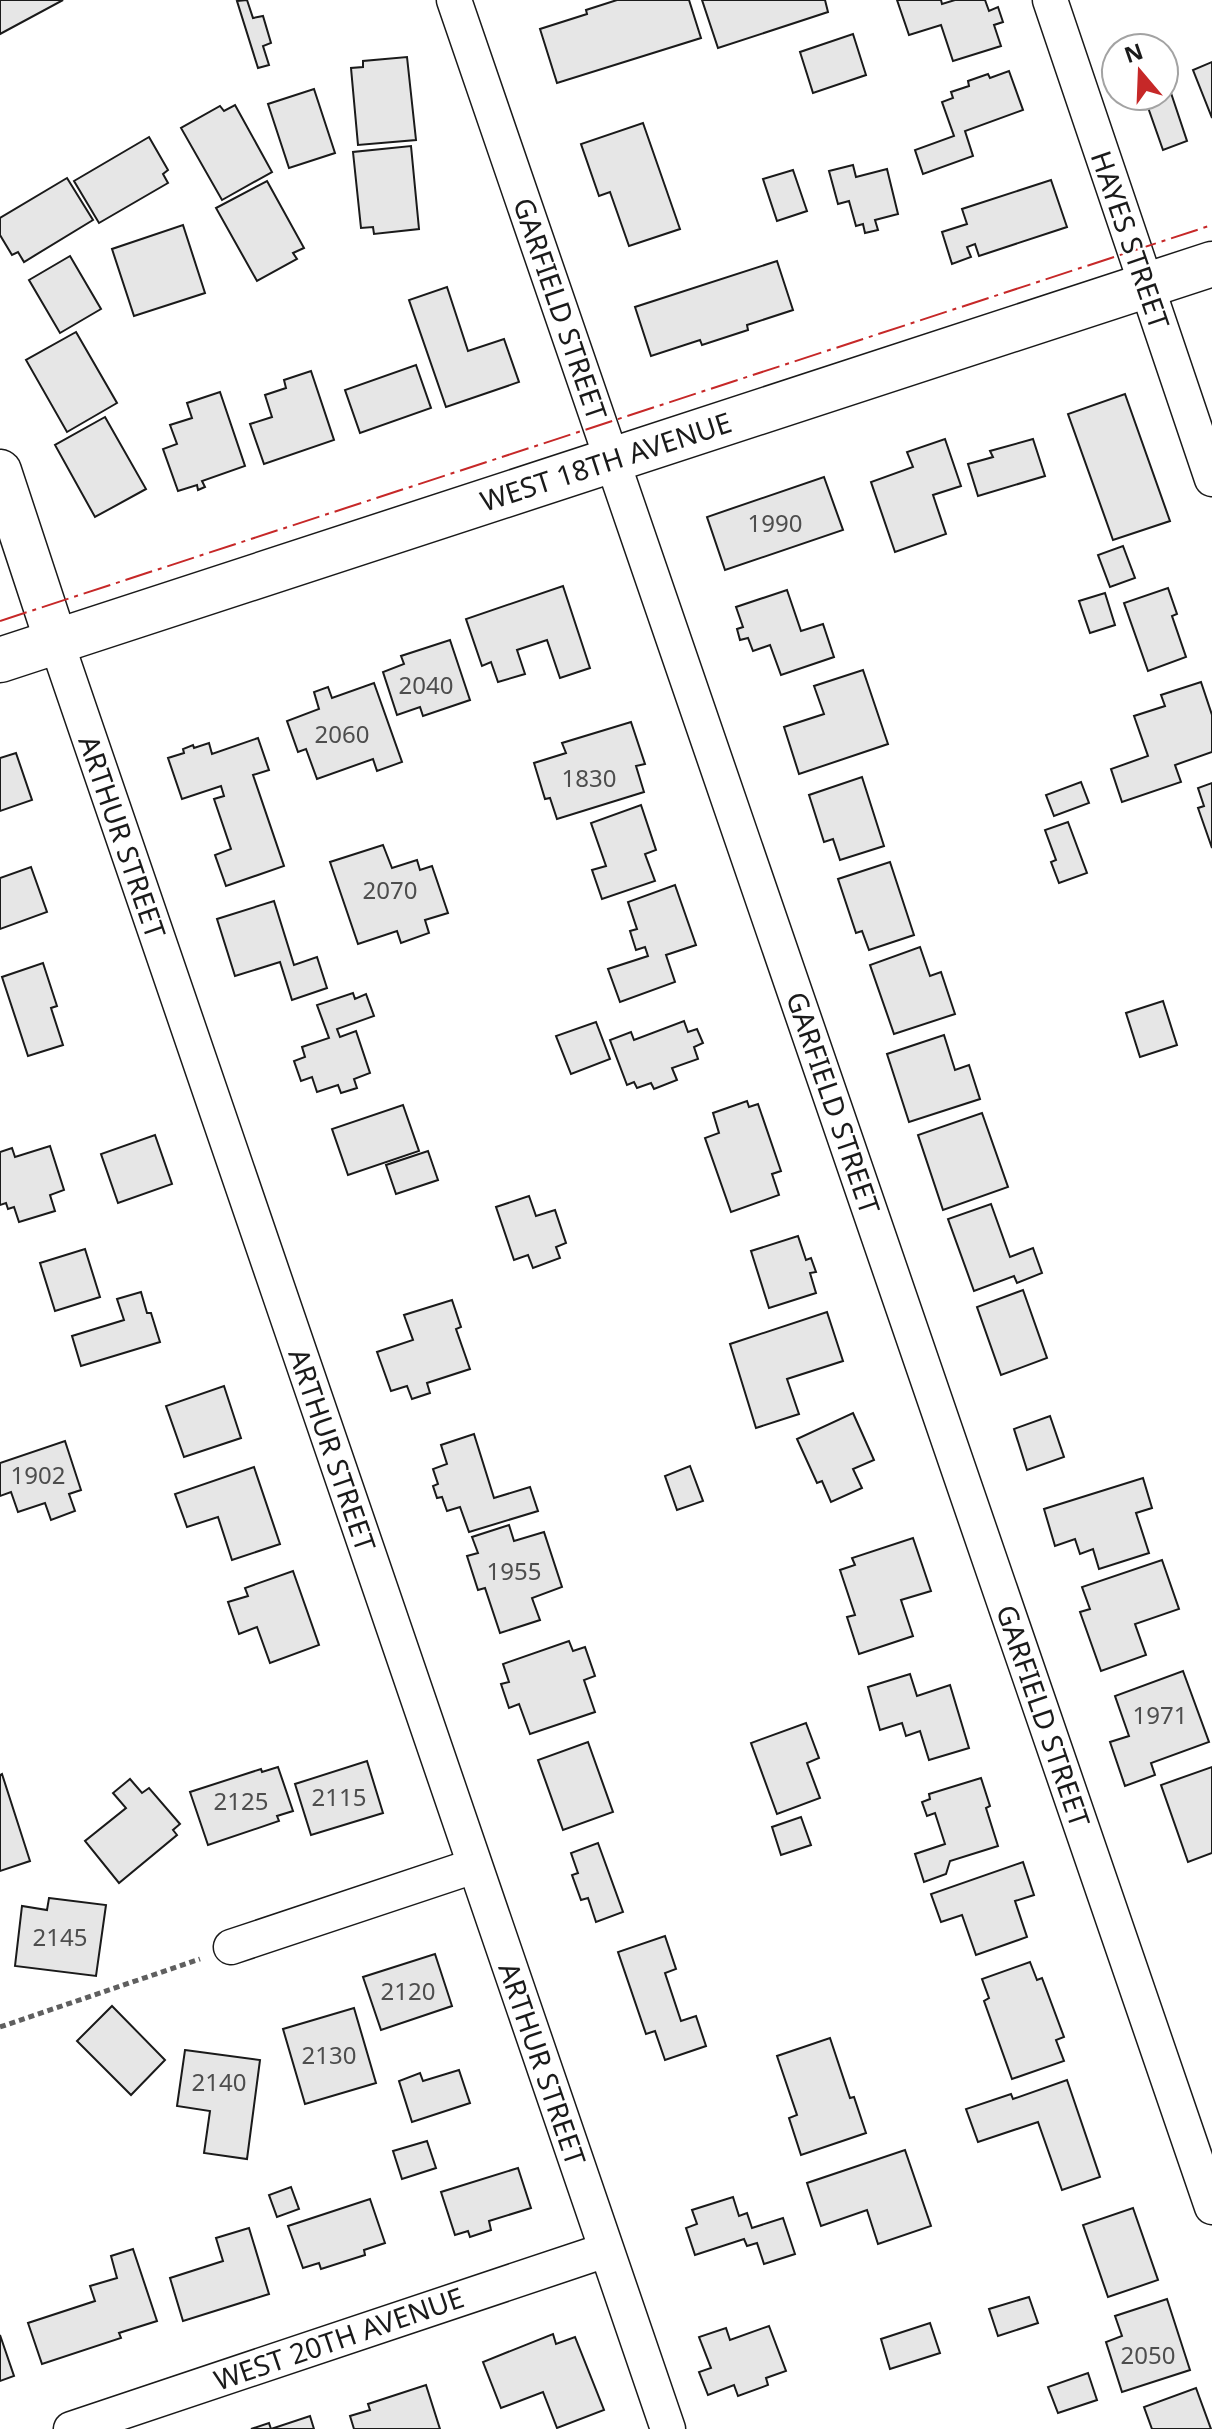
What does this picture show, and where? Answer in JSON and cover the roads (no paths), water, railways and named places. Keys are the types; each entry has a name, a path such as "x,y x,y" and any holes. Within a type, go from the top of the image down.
{"main road":[{"name":"WEST 18TH AVENUE","path":"0,660 1212,264"}],"street":[{"name":"GARFIELD STREET","path":"454,0 1212,2207"},
{"name":"HAYES STREET","path":"1050,0 1212,479"},
{"name":"ARTHUR STREET","path":"0,471 668,2429"},
{"path":"231,1947 474,1866"},
{"name":"WEST 20TH AVENUE","path":"71,2429 606,2250"}]}
